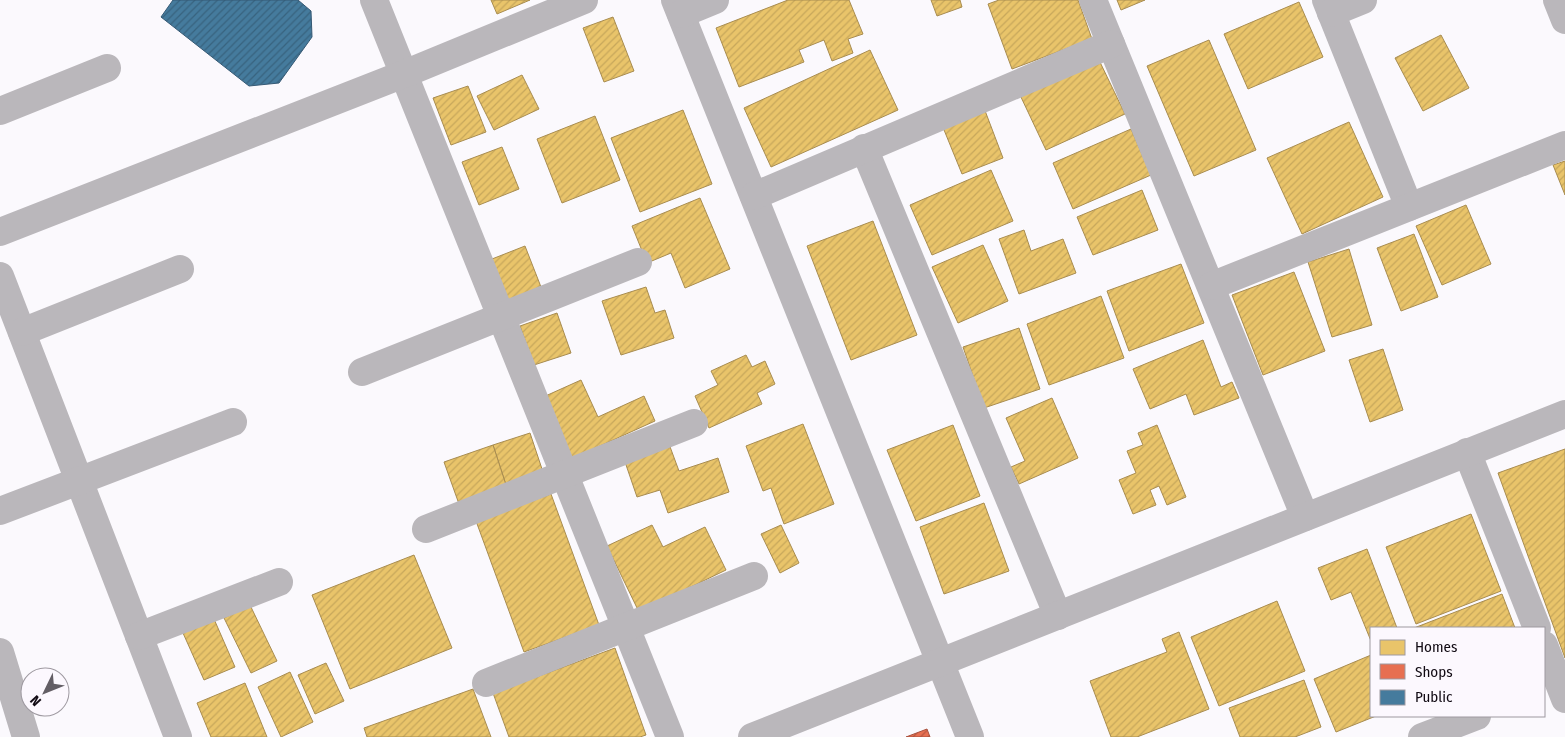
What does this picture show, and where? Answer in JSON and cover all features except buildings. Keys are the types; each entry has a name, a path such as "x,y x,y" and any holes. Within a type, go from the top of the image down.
{"street":[{"path":"374,0 670,737"},
{"path":"0,232 404,74 584,0"},
{"path":"715,0 678,7 970,737"},
{"path":"1093,0 1305,517"},
{"path":"1363,0 1329,6 1409,207"},
{"path":"1557,0 1565,20"},
{"path":"754,196 1112,44"},
{"path":"0,111 107,68"},
{"path":"1211,286 1565,145"},
{"path":"864,148 1058,616"},
{"path":"362,372 638,262"},
{"path":"22,332 180,269"},
{"path":"0,276 178,737"},
{"path":"752,737 1565,414"},
{"path":"0,511 233,422"},
{"path":"426,529 694,423"},
{"path":"1467,452 1537,627"},
{"path":"486,683 754,576"},
{"path":"139,636 279,582"},
{"path":"1545,650 1556,691"},
{"path":"0,652 16,730"},
{"path":"1422,737 1474,717"}]}
